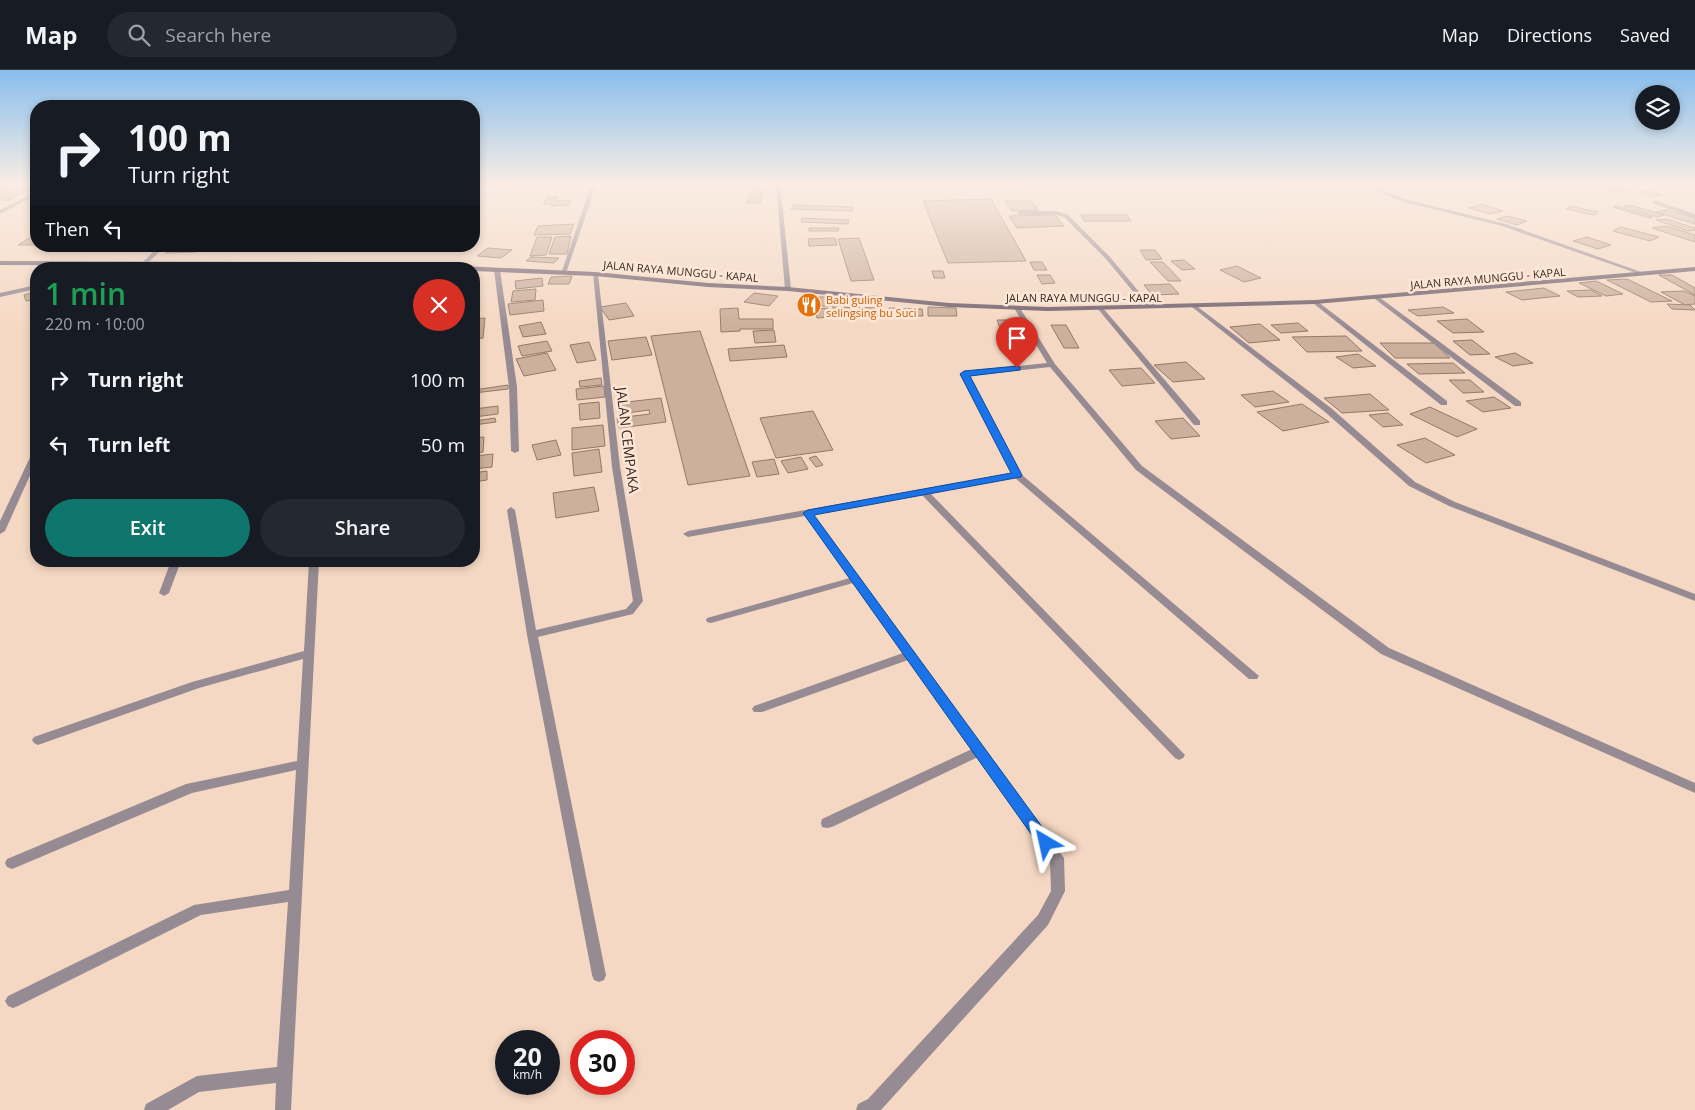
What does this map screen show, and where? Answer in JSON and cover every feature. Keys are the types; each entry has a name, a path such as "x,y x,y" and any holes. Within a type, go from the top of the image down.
{"street":[{"path":"563,273 578,232"},
{"path":"783,232 788,289"},
{"path":"1082,232 1108,258 1148,306"},
{"path":"1523,232 1641,273"},
{"path":"146,262 156,252"},
{"name":"JALAN RAYA MUNGGU - KAPAL","path":"0,263 30,264"},
{"name":"JALAN RAYA MUNGGU - KAPAL","path":"480,269 595,274 708,285 788,289 950,306 1100,308 1315,302 1377,298 1695,269"},
{"path":"497,270 513,386 515,451"},
{"name":"JALAN CEMPAKA","path":"532,634 629,612 638,601 616,466 595,274"},
{"path":"0,295 30,288"},
{"path":"1377,298 1518,404"},
{"path":"1315,302 1444,403"},
{"path":"1194,306 1328,410 1412,484 1452,504 1695,598"},
{"path":"1016,308 1052,364 1139,468 1385,651 1695,788"},
{"path":"1100,308 1197,423"},
{"path":"1052,364 964,374 1017,475 1253,676"},
{"path":"0,531 30,466"},
{"path":"688,534 1017,475"},
{"path":"924,492 1179,755"},
{"path":"511,510 532,634 599,975"},
{"path":"808,513 1057,858 1058,891 1043,920 870,1108"},
{"path":"164,592 174,567"},
{"path":"282,1110 314,567"},
{"path":"711,620 856,579"},
{"path":"38,740 196,685 310,653"},
{"path":"758,709 910,655"},
{"path":"827,823 980,751"},
{"path":"12,863 190,788 303,764"},
{"path":"13,1002 199,909 296,895"},
{"path":"152,1110 197,1084 284,1074"}],"building":[{"path":"536,232 571,232 570,234 534,235"},
{"path":"935,232 1009,232 1026,261 948,263"},
{"path":"1615,232 1638,232 1659,237 1650,241"},
{"path":"1663,232 1684,232 1695,235 1695,242"},
{"path":"571,236 567,254 549,254 555,237"},
{"path":"537,237 552,237 546,255 530,256"},
{"path":"1587,237 1611,245 1598,249 1573,241"},
{"path":"30,238 30,245 18,245"},
{"path":"835,238 837,245 809,246 808,239"},
{"path":"859,238 874,280 851,281 838,239"},
{"path":"488,248 512,250 501,258 477,256"},
{"path":"1140,250 1155,250 1162,259 1146,260"},
{"path":"531,257 559,258 554,263 526,261"},
{"path":"1184,260 1195,269 1182,270 1171,261"},
{"path":"1030,262 1042,262 1047,270 1034,270"},
{"path":"1150,262 1163,262 1181,281 1168,281"},
{"path":"1237,266 1261,278 1244,282 1220,270"},
{"path":"932,271 943,271 945,278 934,278"},
{"path":"1037,275 1050,275 1055,283 1042,284"},
{"path":"1659,275 1672,275 1695,288 1695,295"},
{"path":"572,276 569,284 548,284 551,277"},
{"path":"542,278 543,286 516,289 515,281"},
{"path":"1627,279 1672,301 1651,302 1607,280"},
{"path":"1596,281 1623,294 1606,296 1579,283"},
{"path":"1170,284 1179,294 1152,295 1144,285"},
{"path":"1544,288 1560,296 1522,300 1506,292"},
{"path":"536,289 535,300 511,302 513,291"},
{"path":"1591,290 1602,296 1578,297 1567,291"},
{"path":"1684,291 1695,296 1695,304 1685,305 1661,292"},
{"path":"754,293 778,296 769,306 744,302"},
{"path":"30,294 30,300 26,301 24,295"},
{"path":"807,297 839,297 839,306 806,306"},
{"path":"543,300 544,311 510,315 508,304"},
{"path":"626,303 634,316 609,320 600,307"},
{"path":"1667,304 1690,305 1695,310 1672,309"},
{"path":"833,307 878,308 877,316 833,316"},
{"path":"928,307 956,308 957,316 928,316"},
{"path":"1443,307 1454,313 1418,316 1408,310"},
{"path":"738,308 739,319 773,319 773,329 740,329 740,331 721,332 720,309"},
{"path":"828,308 831,317 817,318 815,309"},
{"path":"889,308 922,309 923,316 890,316"},
{"path":"480,318 485,318 483,338 480,338"},
{"path":"1467,319 1484,332 1453,333 1437,321"},
{"path":"997,320 1022,320 1025,328 1000,328"},
{"path":"541,322 546,334 523,337 519,326"},
{"path":"1298,323 1308,331 1281,333 1271,325"},
{"path":"1260,324 1280,340 1249,343 1230,327"},
{"path":"1051,325 1066,325 1079,348 1064,348"},
{"path":"774,330 776,342 755,343 753,331"},
{"path":"700,331 750,476 688,485 651,336"},
{"path":"1028,331 1034,341 1014,342 1008,332"},
{"path":"1346,336 1362,351 1307,352 1292,337"},
{"path":"646,337 652,355 612,360 608,341"},
{"path":"1472,340 1490,354 1470,355 1453,341"},
{"path":"547,341 552,351 522,356 518,346"},
{"path":"589,342 596,360 577,363 570,345"},
{"path":"1380,343 1434,343 1450,358 1395,358"},
{"path":"784,345 787,357 730,361 728,349"},
{"path":"547,353 556,370 524,376 516,359"},
{"path":"1515,353 1533,363 1513,366 1495,357"},
{"path":"1358,354 1376,366 1353,368 1336,357"},
{"path":"1186,362 1205,379 1173,382 1154,365"},
{"path":"1453,363 1465,373 1419,374 1407,364"},
{"path":"1141,368 1155,383 1122,386 1109,370"},
{"path":"601,378 602,385 580,387 579,381"},
{"path":"1449,380 1470,380 1484,392 1463,393"},
{"path":"508,385 508,389 480,392 480,389"},
{"path":"604,386 605,397 577,400 576,389"},
{"path":"1273,391 1289,402 1255,407 1241,395"},
{"path":"1370,394 1389,410 1342,413 1324,398"},
{"path":"1494,397 1511,408 1483,412 1466,401"},
{"path":"661,398 666,422 619,428 617,418 650,414 649,410 620,414 619,403"},
{"path":"599,402 600,418 580,420 579,404"},
{"path":"1302,404 1329,422 1283,431 1257,412"},
{"path":"498,406 498,414 480,416 480,408"},
{"path":"1430,407 1477,429 1457,437 1410,414"},
{"path":"813,411 833,450 776,458 760,418"},
{"path":"1388,413 1403,425 1383,427 1369,415"},
{"path":"495,418 496,422 480,424 480,420"},
{"path":"1183,418 1200,436 1171,439 1155,421"},
{"path":"603,425 605,446 572,450 572,428"},
{"path":"480,437 484,437 483,452 480,452"},
{"path":"1425,438 1455,455 1426,463 1397,445"},
{"path":"556,440 561,455 537,460 532,445"},
{"path":"599,449 602,472 574,476 572,453"},
{"path":"493,454 492,467 480,468 480,455"},
{"path":"816,456 823,465 816,467 809,458"},
{"path":"801,457 808,469 788,473 781,461"},
{"path":"774,459 779,474 757,477 752,462"},
{"path":"487,471 487,480 480,481 480,472"},
{"path":"594,487 599,511 556,518 553,493"}],"place":[{"name":"Babi guling selingsing bu Suci","path":"809,305"}],"route":[{"path":"1017,368 964,374 1017,475 808,513 1046,843"}]}
